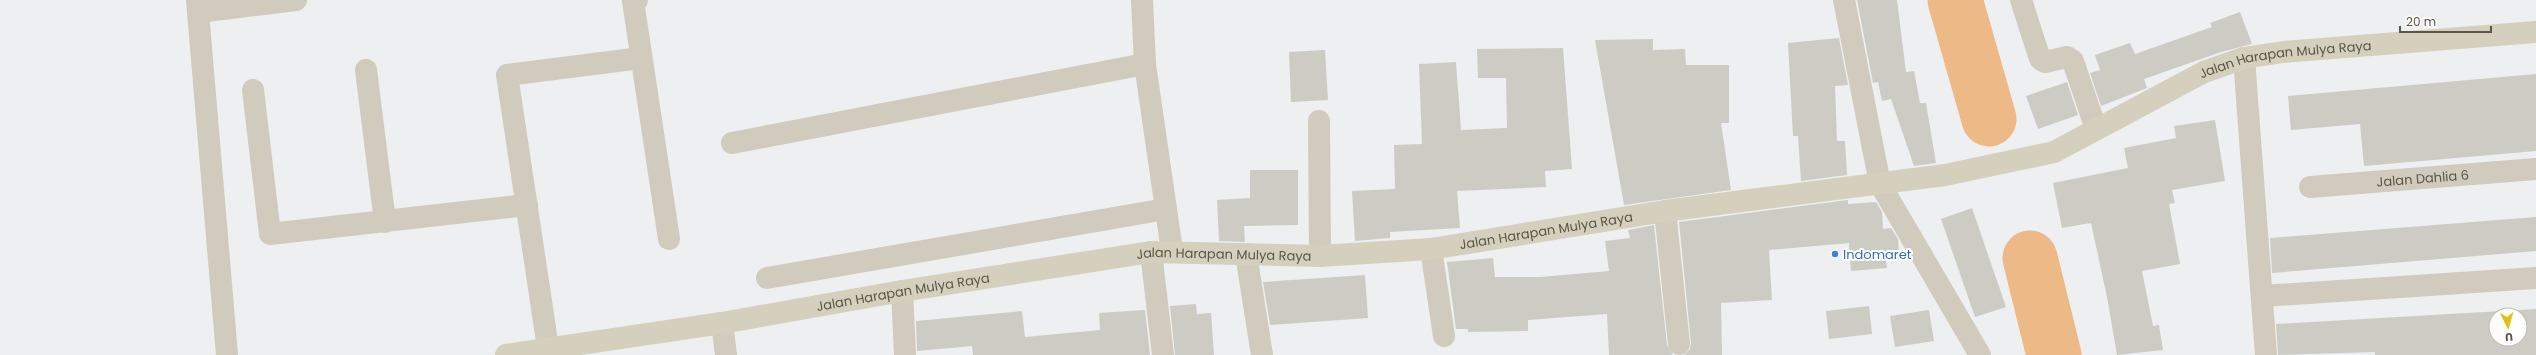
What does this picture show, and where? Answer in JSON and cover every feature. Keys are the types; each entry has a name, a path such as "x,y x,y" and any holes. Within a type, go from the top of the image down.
{"street":[{"path":"227,355 198,6 296,0"},
{"path":"637,0 633,1 669,239"},
{"path":"1142,0 1145,64 1166,209 1161,252 1163,355"},
{"path":"1844,0 1880,184 1980,355"},
{"path":"2021,0 2040,59 2045,62 2067,57 2073,61 2096,129"},
{"name":"Jalan Harapan Mulya Raya","path":"506,355 722,323 902,291 1161,252 1320,256 1431,249 1664,211 1945,175 2054,152 2204,72 2244,58 2283,52 2536,32"},
{"path":"548,348 507,75 641,58"},
{"path":"2244,58 2266,355"},
{"path":"732,143 1145,64"},
{"path":"366,70 385,222"},
{"path":"253,90 270,234 527,205"},
{"path":"1319,121 1320,256"},
{"name":"Jalan Dahlia 6","path":"2310,187 2536,169"},
{"path":"767,278 1166,209"},
{"path":"1664,211 1679,344"},
{"path":"1431,249 1444,336"},
{"path":"1246,254 1262,355"},
{"path":"2262,296 2536,278"},
{"path":"902,291 905,355"},
{"path":"722,323 726,355"}],"building":[{"path":"1857,0 1897,0 1906,72 1914,71 1920,103 1926,103 1936,163 1914,166 1891,99 1882,101 1878,82 1873,83"},
{"path":"2240,12 2252,44 2221,52 2144,79 2147,88 2101,106 2090,73 2100,70 2095,55 2130,43 2135,54 2212,27 2210,23"},
{"path":"1839,38 1848,85 1835,86 1837,141 1845,141 1847,175 1801,181 1798,136 1793,136 1788,43"},
{"path":"1653,39 1653,50 1685,49 1686,65 1729,65 1729,123 1721,123 1731,190 1624,205 1595,40"},
{"path":"1563,48 1572,169 1545,171 1546,187 1457,191 1460,228 1390,232 1390,238 1355,241 1352,191 1395,189 1394,145 1422,144 1419,64 1456,62 1461,130 1507,128 1506,78 1478,78 1477,49"},
{"path":"1325,50 1328,100 1291,102 1289,52"},
{"path":"2536,74 2536,151 2364,166 2360,124 2291,130 2288,96"},
{"path":"2067,82 2078,115 2038,129 2026,96"},
{"path":"2215,120 2225,181 2172,190 2175,203 2169,204 2180,264 2142,271 2153,326 2159,325 2163,350 2117,355 2107,297 2091,223 2062,228 2053,183 2128,168 2124,148 2176,138 2174,126"},
{"path":"1250,170 1298,170 1298,225 1244,226 1245,242 1219,241 1217,200 1250,198"},
{"path":"1848,200 1848,204 1876,202 1882,212 1883,229 1891,228 1898,239 1899,252 1885,253 1887,268 1851,271 1849,243 1769,250 1772,300 1721,303 1722,355 1684,355 1690,349 1691,343 1679,222"},
{"path":"1972,208 2006,307 1975,317 1941,219"},
{"path":"2536,217 2536,251 2272,273 2270,238"},
{"path":"1654,225 1667,345 1673,355 1609,355 1607,314 1528,320 1528,331 1468,332 1468,329 1456,329 1447,262 1493,258 1495,277 1540,277 1609,271 1605,241 1630,238 1628,230"},
{"path":"1365,275 1368,318 1270,325 1263,282"},
{"path":"1196,304 1197,314 1211,313 1214,355 1175,355 1170,306"},
{"path":"1869,306 1872,334 1829,339 1826,311"},
{"path":"2528,309 2536,309 2536,355 2375,355 2375,352 2278,355 2276,324 2488,312 2488,347 2528,347"},
{"path":"1145,310 1150,355 973,355 972,346 917,351 916,321 1022,311 1025,337 1100,330 1099,313"},
{"path":"1929,310 1934,341 1895,347 1890,316"}],"waterway":[{"path":"1955,0 1989,119"},
{"path":"2030,258 2054,355"}],"place":[{"name":"Indomaret","path":"1835,254"}]}
